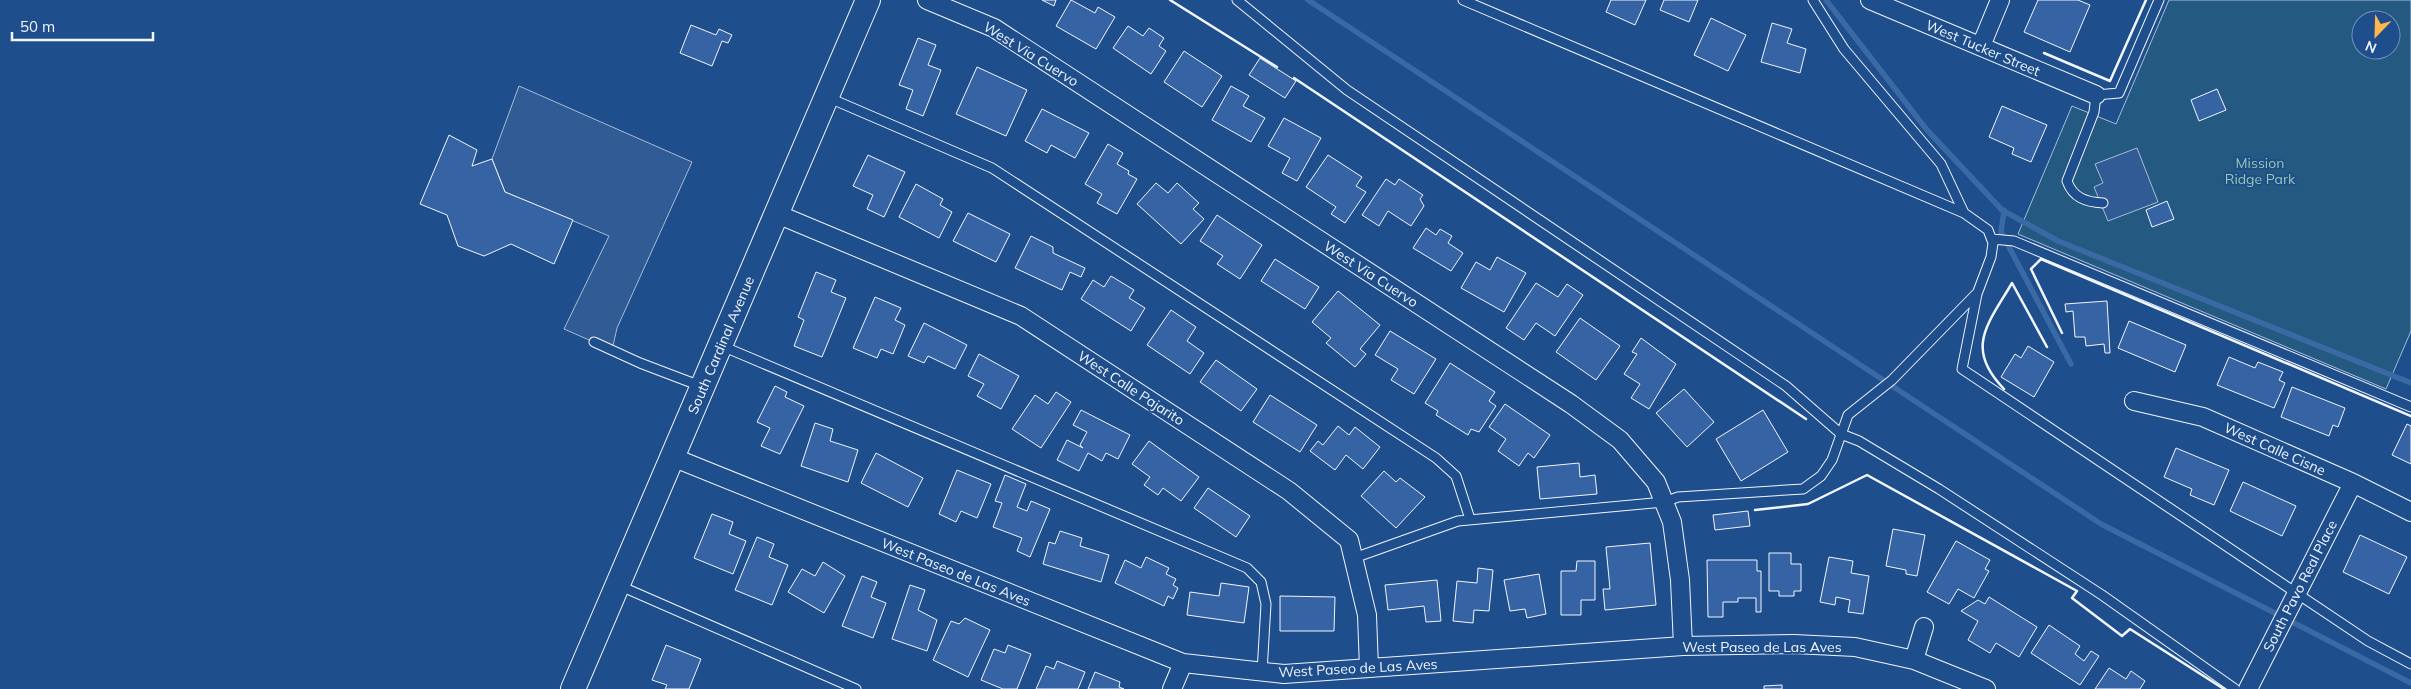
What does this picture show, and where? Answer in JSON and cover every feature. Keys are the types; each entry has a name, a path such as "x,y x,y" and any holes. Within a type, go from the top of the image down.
{"main road":[{"name":"South Cardinal Avenue","path":"573,689 722,346 868,0"}],"street":[{"name":"West Via Cuervo","path":"927,0 994,28 1571,404 1620,440 1656,482 1672,522 1680,580 1683,646"},
{"name":"West Tucker Street","path":"1870,0 2096,95"},
{"path":"1981,46 2000,0"},
{"name":"West Calle Pajarito","path":"777,214 1021,316 1289,491 1349,540 1367,615 1369,668"},
{"name":"West Calle Cisne","path":"2134,401 2203,417 2352,483 2411,512"},
{"name":"West Paseo de Las Aves","path":"672,458 1182,663 1284,674 1683,646 1794,644 1855,647 1914,660 1986,689"},
{"name":"South Pavo Real Place","path":"2248,689 2352,483"},
{"path":"1914,660 1924,627"},
{"path":"1172,689 1182,663"}],"lane":[{"path":"1238,0 1347,90 1786,386 1841,434 1859,441 1947,495 2102,595 2235,689"},
{"path":"1463,0 1964,213 1988,230 1992,240 1991,256 1976,294 1962,369 2368,641 2411,664"},
{"path":"1813,0 1844,49 1941,164 1964,213"},
{"path":"2103,203 2087,202 2075,195 2067,181 2094,112 2096,95 2119,92 2159,0"},
{"path":"826,97 992,168 1428,453 1456,476 1470,520"},
{"path":"1992,240 2014,241 2411,407"},
{"path":"1354,558 1458,521 1664,502 1678,496 1803,489 1821,476 1832,460 1848,415 1892,380 1976,294"},
{"path":"594,342 640,363 703,387"},
{"path":"722,346 1248,568 1261,582 1266,604 1262,672"},
{"path":"618,585 856,689"}],"green space":[{"name":"Mission Ridge Park","path":"2169,0 2411,0 2411,331 2386,389 2018,234 2072,106 2116,124"}],"shaded area":[{"path":"519,86 692,162 617,328 612,350 564,329 609,236 505,192 492,159"},
{"path":"2137,148 2158,202 2108,221 2094,187 2103,183 2095,164"}],"building":[{"path":"1042,0 1056,0 1054,6"},
{"path":"1071,0 1095,13 1098,7 1115,17 1096,49 1056,26"},
{"path":"1611,0 1646,0 1635,25 1606,12"},
{"path":"1664,0 1698,0 1689,22 1660,10"},
{"path":"2038,0 2078,0 2090,5 2070,52 2024,32"},
{"path":"1711,18 1746,35 1728,71 1694,55"},
{"path":"1772,23 1792,29 1787,43 1806,49 1800,73 1761,62"},
{"path":"691,25 716,35 719,29 732,35 728,43 722,41 712,66 680,53"},
{"path":"1128,26 1143,36 1149,28 1164,38 1159,46 1166,51 1151,74 1113,48"},
{"path":"918,38 936,45 928,65 941,70 923,116 906,109 913,90 899,85"},
{"path":"1184,51 1222,76 1202,107 1164,82"},
{"path":"1260,58 1296,81 1285,98 1249,75"},
{"path":"977,67 1027,90 1006,136 956,114"},
{"path":"1231,86 1249,96 1243,106 1265,118 1251,142 1212,120"},
{"path":"2217,89 2226,110 2199,121 2191,100"},
{"path":"2002,106 2047,125 2031,162 2012,154 2014,148 1989,137"},
{"path":"1042,109 1089,133 1075,158 1051,145 1047,153 1025,141"},
{"path":"1284,118 1321,138 1297,181 1282,173 1290,158 1268,146"},
{"path":"449,135 477,150 472,166 492,159 505,192 573,220 554,264 511,244 484,256 458,246 447,215 420,204"},
{"path":"1108,144 1123,153 1117,164 1129,171 1128,174 1137,179 1117,214 1097,203 1102,194 1085,184"},
{"path":"868,155 905,172 884,217 867,209 873,195 853,186"},
{"path":"1328,155 1362,177 1356,186 1366,192 1345,223 1331,214 1336,207 1306,187"},
{"path":"1386,179 1395,185 1399,179 1423,195 1420,199 1424,206 1411,226 1388,211 1379,226 1362,215"},
{"path":"1156,183 1168,193 1177,183 1199,203 1193,209 1204,219 1181,244 1137,204"},
{"path":"916,184 943,199 940,205 952,212 939,238 899,217"},
{"path":"2167,201 2174,219 2152,227 2146,210"},
{"path":"968,213 1010,234 996,262 953,241"},
{"path":"1217,215 1262,245 1240,279 1217,264 1223,256 1200,241"},
{"path":"1426,228 1436,235 1440,229 1452,236 1448,243 1463,253 1451,271 1413,248"},
{"path":"1031,236 1053,247 1053,253 1085,268 1081,277 1070,272 1062,290 1015,268"},
{"path":"1497,257 1526,273 1504,312 1461,288 1476,262 1490,270"},
{"path":"1275,259 1319,287 1305,309 1261,281"},
{"path":"816,272 836,280 831,292 846,298 822,357 794,346 804,320 798,317"},
{"path":"1111,276 1134,290 1129,298 1145,308 1131,331 1081,299 1093,280 1104,287"},
{"path":"1536,283 1558,297 1567,284 1583,295 1555,336 1536,323 1524,340 1506,328"},
{"path":"1338,291 1380,325 1360,349 1366,354 1355,367 1326,343 1331,338 1312,322"},
{"path":"875,297 901,308 895,320 905,325 893,354 881,349 877,358 853,348"},
{"path":"2107,301 2110,353 2105,353 2104,344 2086,346 2085,337 2075,337 2073,311 2066,312 2065,304"},
{"path":"1171,310 1196,327 1187,341 1204,353 1190,374 1147,345"},
{"path":"1580,318 1620,346 1596,380 1556,352"},
{"path":"2129,321 2186,345 2175,372 2118,348"},
{"path":"924,323 967,345 955,369 928,356 924,363 908,356"},
{"path":"1390,331 1436,359 1414,394 1391,380 1398,369 1375,355"},
{"path":"1641,338 1676,364 1649,409 1631,398 1640,384 1624,374 1637,354 1632,352"},
{"path":"2028,346 2054,362 2034,397 2001,377 2015,354 2021,358"},
{"path":"979,354 1019,376 1001,409 977,396 984,384 968,376"},
{"path":"2229,357 2255,368 2258,362 2283,372 2279,380 2285,383 2274,408 2217,385"},
{"path":"1216,360 1257,389 1241,411 1200,382"},
{"path":"1450,363 1495,392 1489,401 1496,406 1479,432 1471,429 1468,435 1436,415 1438,411 1425,403"},
{"path":"775,386 787,392 785,397 804,406 780,454 761,446 770,428 757,422"},
{"path":"2292,387 2345,408 2338,427 2333,425 2329,436 2281,417"},
{"path":"1684,389 1714,422 1687,447 1656,413"},
{"path":"1056,392 1071,402 1041,448 1012,429 1035,395 1048,404"},
{"path":"1270,395 1317,425 1300,452 1253,422"},
{"path":"1505,404 1550,435 1534,458 1528,453 1519,466 1498,451 1506,439 1489,427"},
{"path":"1081,410 1130,435 1118,459 1106,453 1102,461 1088,453 1079,471 1057,460 1067,440 1083,448 1080,445 1087,432 1073,425"},
{"path":"1763,410 1788,452 1741,481 1716,439"},
{"path":"815,423 833,429 830,441 858,450 848,482 801,466"},
{"path":"2407,424 2411,426 2411,464 2392,455"},
{"path":"1338,426 1349,435 1355,427 1380,447 1363,469 1346,455 1335,470 1310,451 1318,441 1323,445"},
{"path":"1149,441 1199,477 1181,501 1163,488 1158,495 1144,485 1150,477 1132,464"},
{"path":"2176,448 2229,470 2214,505 2190,495 2192,489 2164,477"},
{"path":"876,453 923,478 908,507 861,483"},
{"path":"1579,463 1580,477 1595,475 1597,494 1540,499 1537,467"},
{"path":"957,470 991,484 977,518 961,511 956,522 939,514"},
{"path":"1384,471 1396,482 1400,478 1425,497 1396,528 1361,496"},
{"path":"1005,475 1026,484 1017,507 1027,511 1031,501 1050,509 1030,557 1017,551 1022,538 993,527 1002,503 995,501"},
{"path":"2243,482 2296,506 2282,536 2230,511"},
{"path":"1208,488 1250,516 1236,537 1194,508"},
{"path":"1748,511 1750,526 1715,530 1713,515"},
{"path":"712,514 733,522 729,534 746,541 733,574 694,558"},
{"path":"1893,529 1925,535 1917,576 1906,574 1906,570 1886,566"},
{"path":"1060,531 1082,538 1080,546 1109,555 1101,582 1043,564 1049,542 1055,544"},
{"path":"2360,535 2407,557 2389,594 2343,572"},
{"path":"757,537 774,544 769,557 788,565 772,605 735,590"},
{"path":"1956,541 1990,560 1985,569 1989,571 1974,598 1958,589 1949,604 1927,592"},
{"path":"1650,543 1656,605 1605,610 1603,589 1610,589 1606,547"},
{"path":"1769,553 1791,553 1791,564 1801,564 1801,591 1794,591 1794,596 1779,596 1779,591 1769,591"},
{"path":"1146,557 1169,568 1166,574 1176,579 1173,585 1178,588 1173,599 1168,596 1164,606 1115,583 1125,560 1141,568"},
{"path":"1829,557 1853,561 1851,573 1869,576 1863,614 1848,612 1850,600 1836,597 1835,605 1820,602"},
{"path":"1707,560 1757,560 1757,571 1761,571 1761,612 1756,612 1756,598 1738,598 1738,602 1723,602 1723,617 1708,617"},
{"path":"1577,561 1595,561 1595,600 1581,600 1581,615 1561,615 1561,571 1576,571"},
{"path":"823,562 845,576 824,613 788,592 802,569 815,576"},
{"path":"1478,568 1493,570 1489,611 1474,610 1473,623 1453,621 1457,581 1477,583"},
{"path":"1539,574 1546,614 1527,618 1525,609 1510,611 1504,580"},
{"path":"862,576 877,582 871,597 886,603 873,638 842,626"},
{"path":"1437,580 1441,621 1426,622 1424,606 1388,610 1385,585"},
{"path":"1221,583 1249,587 1244,623 1187,615 1190,592 1219,596"},
{"path":"910,585 925,590 918,610 937,620 927,651 892,639"},
{"path":"1280,596 1335,597 1334,631 1280,631"},
{"path":"1989,597 2037,627 2019,657 1996,643 1990,653 1968,640 1978,621 1961,611 1978,600 1985,604"},
{"path":"965,618 990,630 968,677 933,660 951,621 959,624"},
{"path":"2049,625 2080,646 2075,654 2084,661 2091,651 2099,656 2080,685 2031,653"},
{"path":"666,645 701,659 689,689 665,689 667,685 652,680"},
{"path":"1008,645 1031,654 1017,689 1003,689 981,680 994,649 1005,653"},
{"path":"1057,661 1085,672 1078,689 1036,689 1046,666 1054,669"},
{"path":"2109,668 2126,679 2131,671 2145,681 2140,689 2095,689"},
{"path":"1095,672 1120,682 1119,687 1124,689 1088,689"},
{"path":"1782,685 1782,689 1764,689 1764,686"}],"waterway":[{"path":"1308,0 2101,524 2411,683"},
{"path":"1826,0 1927,130 2002,210 2058,241 2411,383"},
{"path":"2004,210 2001,232 2071,364"}],"wall":[{"path":"1170,0 1277,67"},
{"path":"2044,53 2110,81 2146,0"},
{"path":"1294,78 1806,419"},
{"path":"2062,333 2031,269 2041,259 2411,416"},
{"path":"2004,389 1992,374 1985,361 1983,348 1988,324 2012,283 2047,347"},
{"path":"1755,510 1808,504 1867,475 2077,591 2072,598 2122,636 2130,629 2224,689"}]}
